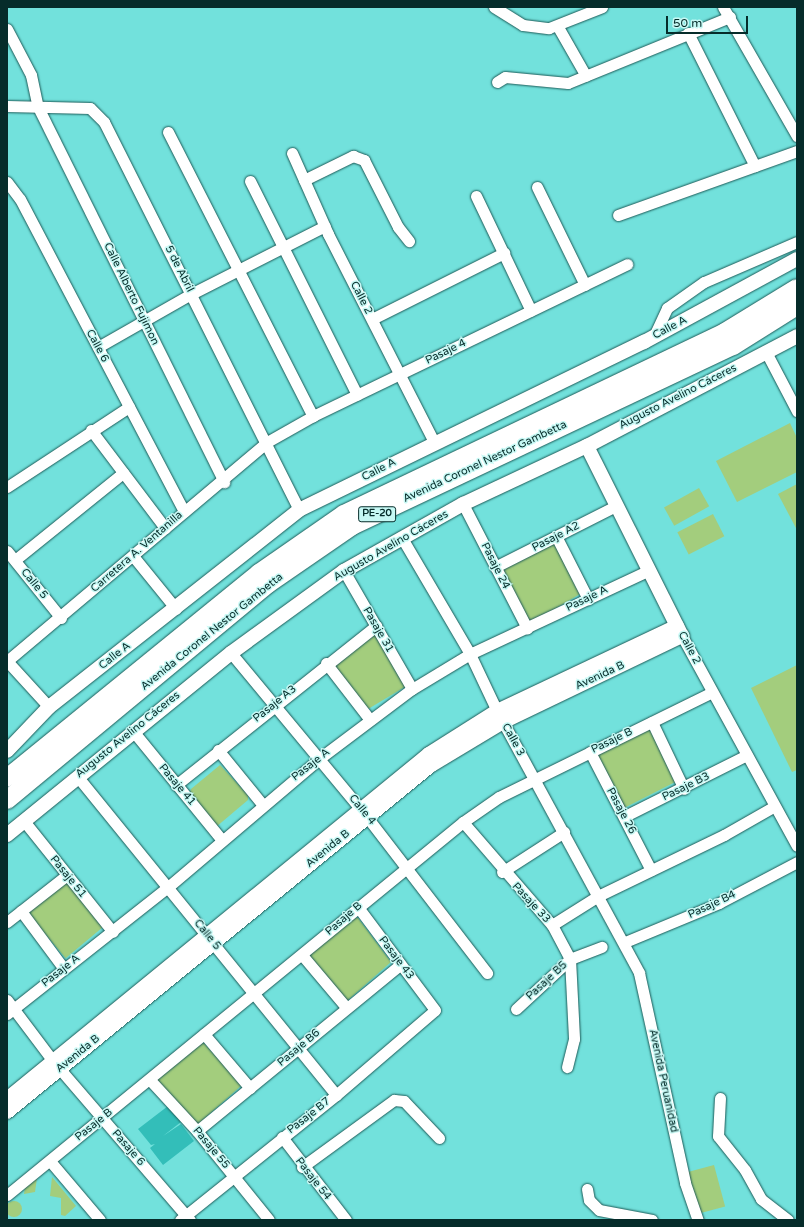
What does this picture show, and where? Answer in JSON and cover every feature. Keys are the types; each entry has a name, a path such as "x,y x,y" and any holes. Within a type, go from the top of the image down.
{"highway":[{"name":"Avenida Coronel Nestor Gambetta","path":"7,778 259,573 344,514 725,332 797,288"},
{"name":"Avenida Coronel Nestor Gambetta","path":"7,800 268,584 352,526 733,346 797,306"}],"street":[{"path":"494,7 522,25 558,27 602,7"},
{"path":"723,7 797,136"},
{"path":"497,82 505,77 568,83 688,32 730,17"},
{"path":"558,27 586,76"},
{"name":"Calle Alberto Fujimon","path":"7,28 31,75 38,107 224,482"},
{"path":"688,32 755,166"},
{"name":"5 de Abril","path":"7,106 90,108 98,114 267,442 299,510"},
{"path":"168,132 240,270 313,416"},
{"path":"618,215 797,151"},
{"name":"Calle 2","path":"292,153 325,226 434,442"},
{"path":"304,180 353,156 364,160 398,227 409,241"},
{"path":"250,181 282,249 357,395"},
{"name":"Calle 6","path":"7,182 20,199 184,512"},
{"path":"537,187 585,285"},
{"path":"476,196 532,311"},
{"path":"98,347 145,322 191,294 325,226"},
{"path":"654,336 667,308 704,282 797,242"},
{"path":"372,319 504,253"},
{"name":"Calle A","path":"9,747 50,707 176,609 299,510 434,442 654,336 797,259"},
{"name":"Pasaje 4","path":"267,442 313,416 627,264"},
{"name":"Augusto Avelino Cáceres","path":"7,836 77,776 231,652 344,571 463,504 587,446 797,336"},
{"path":"766,352 797,411"},
{"path":"7,487 91,430 129,407"},
{"path":"91,430 165,528"},
{"name":"Carretera A. Ventanilla","path":"7,661 61,618 184,512 224,482 267,442"},
{"name":"Calle 2","path":"587,446 616,506 712,692 747,755 773,807 797,846"},
{"path":"15,560 124,472"},
{"name":"Pasaje 24","path":"463,504 527,628"},
{"name":"Pasaje A2","path":"496,567 616,506"},
{"path":"556,536 588,599"},
{"name":"Calle 3","path":"402,538 470,654 500,717 598,896 625,942"},
{"name":"Calle 5","path":"7,551 61,618"},
{"path":"133,556 176,609"},
{"name":"Pasaje A","path":"9,1007 113,932 168,887 262,804 320,758 412,689 470,654 649,570"},
{"name":"Pasaje 31","path":"344,571 412,689"},
{"name":"Pasaje A3","path":"176,785 326,662 376,626"},
{"name":"Avenida B","path":"7,1112 56,1065 364,812 429,754 500,717 680,631"},
{"name":"Calle 4","path":"231,652 364,812 487,973"},
{"path":"7,661 50,707"},
{"path":"326,662 370,720"},
{"name":"Pasaje B","path":"7,1195 150,1080 253,992 302,955 406,865 463,822 534,779 712,692"},
{"path":"652,722 684,789"},
{"name":"Pasaje 41","path":"133,732 221,839"},
{"path":"218,750 262,804"},
{"name":"Pasaje 26","path":"590,752 625,816 651,870"},
{"name":"Pasaje B3","path":"625,816 684,789 747,755"},
{"name":"Calle 5","path":"77,776 336,1095"},
{"path":"552,925 598,896 773,807"},
{"name":"Pasaje 51","path":"24,821 113,932"},
{"name":"Pasaje 33","path":"463,822 502,872 552,925 570,959 574,1039 567,1067"},
{"path":"502,872 564,832"},
{"name":"Pasaje B4","path":"625,942 719,903 797,862"},
{"path":"7,922 67,875"},
{"name":"Pasaje 43","path":"358,907 435,1010"},
{"path":"21,911 64,968"},
{"name":"Avenida Peruanidad","path":"625,942 639,973 685,1183 698,1220"},
{"name":"Pasaje B5","path":"516,1009 570,959 602,947"},
{"path":"302,955 346,1008"},
{"name":"Pasaje B6","path":"198,1131 400,965"},
{"name":"Pasaje 6","path":"9,1007 56,1065 186,1218"},
{"name":"Pasaje B7","path":"186,1218 234,1176 336,1095 435,1010"},
{"path":"204,1034 250,1088"},
{"name":"Avenida B","path":"7,1099 56,1065"},
{"name":"Pasaje 55","path":"150,1080 198,1131 269,1220"},
{"path":"720,1098 718,1136 745,1170 762,1200 788,1220"},
{"path":"302,1167 394,1100 404,1101 438,1138"},
{"name":"Pasaje 54","path":"282,1137 302,1167 346,1220"},
{"path":"50,1161 94,1218"},
{"path":"588,1189 589,1200 599,1210 652,1220"}],"green space":[{"path":"790,423 797,438 797,472 737,502 716,461"},
{"path":"797,484 797,530 778,494"},
{"path":"699,488 709,506 674,526 664,507"},
{"path":"713,514 724,536 689,554 677,532"},
{"path":"551,542 558,545 580,594 533,622 527,620 502,570"},
{"path":"374,632 406,686 361,713 329,659"},
{"path":"797,665 797,770 792,772 751,688"},
{"path":"649,728 676,781 624,808 596,755"},
{"path":"220,765 248,795 248,800 216,827 189,795 191,789"},
{"path":"66,881 104,926 66,958 28,913"},
{"path":"352,918 358,918 391,962 347,1001 309,958 309,953"},
{"path":"200,1043 204,1043 242,1085 196,1126 155,1081"},
{"path":"714,1165 725,1207 699,1214 688,1172"},
{"path":"52,1177 76,1206 65,1216 61,1215 61,1198 50,1196"},
{"path":"37,1178 35,1192 24,1194 25,1187"},
{"path":"11,1201 17,1201 22,1206 20,1215 17,1217 11,1217 6,1212 6,1206"}],"building":[{"path":"168,1106 181,1122 163,1136 181,1124 194,1141 163,1165 150,1148 155,1144 151,1145 138,1129"}]}
